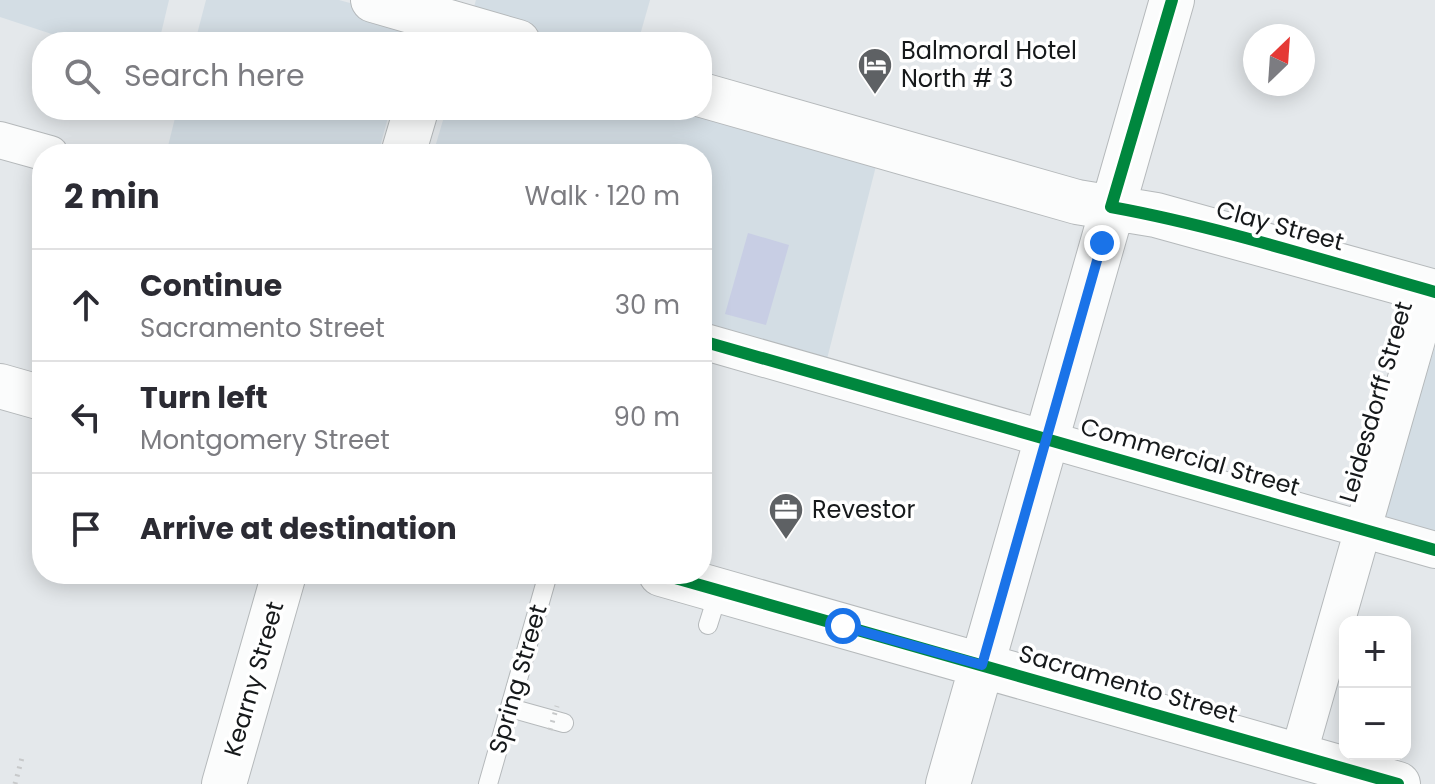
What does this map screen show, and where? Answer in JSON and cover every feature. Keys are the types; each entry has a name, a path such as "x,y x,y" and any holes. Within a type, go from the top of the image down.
{"street":[{"path":"373,0 481,32"},
{"path":"948,784 1111,207 1161,3"},
{"name":"Clay Street","path":"712,98 1077,202 1156,215 1433,291"},
{"path":"406,144 413,120"},
{"path":"0,140 32,149"},
{"name":"Leidesdorff Street","path":"1307,767 1362,530 1433,291"},
{"name":"Commercial Street","path":"712,344 1435,550"},
{"path":"0,386 32,395"},
{"name":"Kearny Street","path":"224,784 281,584"},
{"name":"Sacramento Street","path":"677,584 714,608 982,665 1307,767 1398,784"}],"lane":[{"name":"Spring Street","path":"488,784 545,584"},
{"path":"510,708 557,720"}],"path":[{"path":"15,784 23,754"}],"shaded area":[{"path":"0,0 169,0 161,32 46,32 0,17"},
{"path":"206,0 339,0 416,21 413,32 198,32"},
{"path":"476,0 650,0 641,32 467,32"},
{"path":"712,115 877,162 827,359 712,329 712,144 436,144 443,120 712,120"},
{"path":"174,120 387,120 381,144 168,144"},
{"path":"748,233 789,245 766,325 725,314"},
{"path":"1435,347 1435,534 1381,519"}],"cycle path":[{"path":"1172,0 1111,207 1234,235 1435,292"},
{"path":"712,344 1435,550"},
{"path":"696,584 1398,784"}],"place":[{"name":"Balmoral Hotel North # 3","path":"875,96"},
{"name":"Revestor","path":"786,541"}],"route":[{"path":"843,626 982,665 1102,243"}]}
